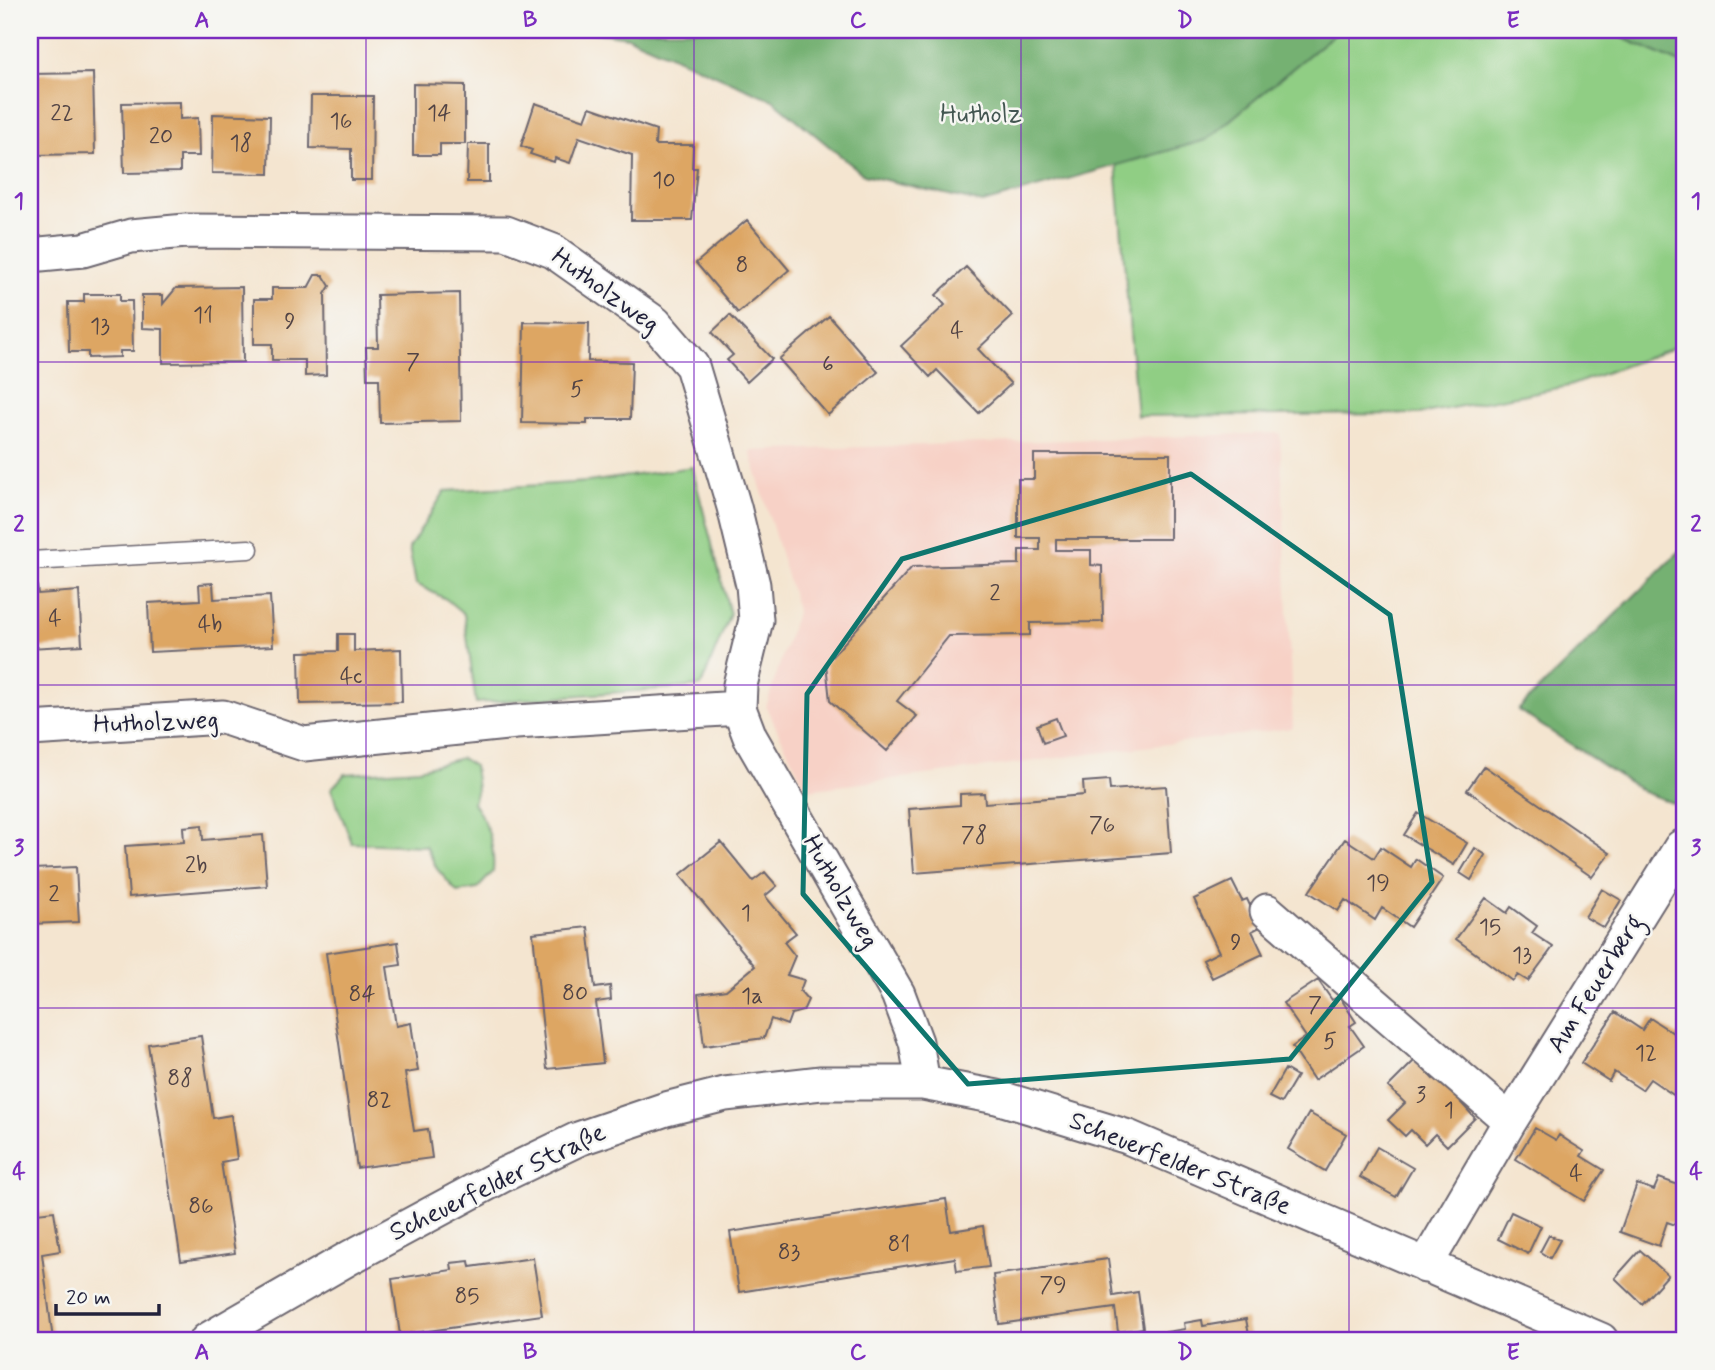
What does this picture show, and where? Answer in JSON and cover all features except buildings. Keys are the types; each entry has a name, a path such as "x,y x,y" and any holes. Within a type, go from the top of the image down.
{"street":[{"name":"Hutholzweg","path":"30,255 83,250 131,236 186,231 475,230 506,233 553,251 655,323 692,366 715,440 753,585 756,620 740,685 739,708 750,737 898,993 916,1042 923,1083"},
{"name":"Hutholzweg","path":"30,729 223,717 304,744 516,722 739,708"},
{"name":"Am Feuerberg","path":"1425,1266 1510,1121 1681,847"},
{"path":"1267,911 1510,1121"},
{"name":"Scheuerfelder Straße","path":"206,1340 361,1251 503,1175 579,1139 666,1109 725,1094 821,1083 923,1083 997,1097 1128,1137 1601,1340"}],"lane":[{"path":"30,561 249,549"}],"highlighted area":[{"path":"1191,474 1390,615 1432,882 1290,1059 968,1084 803,894 807,694 902,559"}],"shaded area":[{"path":"1280,433 1293,728 807,790 766,707 797,610 750,451"}],"green space":[{"name":"Hutholz","path":"577,30 1339,30 1206,140 983,203 864,175 773,100 628,37"},
{"path":"1339,30 1604,30 1685,65 1685,344 1569,386 1419,414 1137,416 1116,165 1206,139"},
{"path":"1604,30 1685,30 1685,65"},
{"path":"692,467 730,614 701,686 476,703 464,614 446,599 416,584 409,548 445,491 588,482"},
{"path":"1685,546 1685,808 1644,792 1518,710"},
{"path":"461,758 474,766 477,789 473,803 483,819 492,844 493,872 477,889 457,892 437,869 426,846 352,843 331,789 345,774 419,769"}]}
